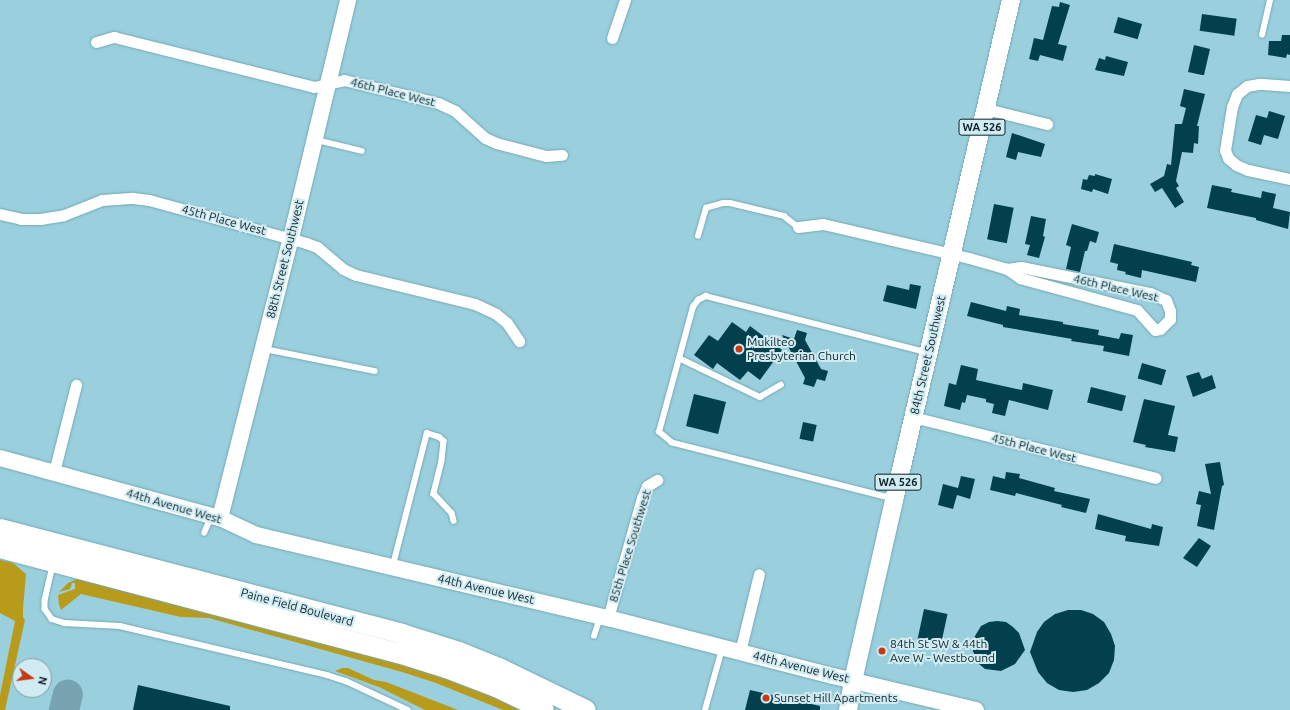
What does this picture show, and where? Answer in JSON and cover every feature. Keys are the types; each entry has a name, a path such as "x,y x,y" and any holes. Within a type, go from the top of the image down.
{"highway":[{"name":"Paine Field Boulevard","path":"0,529 56,553 446,668 496,687 544,710"},
{"name":"Paine Field Boulevard","path":"0,548 56,553 402,634 459,652 501,669 586,710"}],"main road":[{"name":"84th Street Southwest","path":"848,710 853,681 913,417 1011,0"}],"street":[{"name":"88th Street Southwest","path":"215,517 263,348 348,0"},
{"path":"612,38 625,0"},
{"name":"46th Place West","path":"96,42 114,37 314,87 344,80 438,103 455,111 485,138 496,143 546,156 562,155"},
{"path":"1290,86 1259,84 1247,86 1237,94 1232,107 1225,150 1228,158 1236,165 1248,170 1290,179"},
{"path":"986,109 1047,124"},
{"name":"45th Place West","path":"0,214 21,219 40,219 64,215 102,200 132,198 148,200 291,238 317,247 343,269 353,274 486,308 507,323 519,341"},
{"name":"46th Place West","path":"798,227 823,224 952,254 1007,269 1020,278 1137,310 1155,330 1160,329 1170,320 1170,311 1166,300 1150,294 1021,267 1007,269"},
{"path":"54,472 76,385"},
{"name":"45th Place West","path":"913,417 1155,478"},
{"name":"44th Avenue West","path":"0,458 215,517 256,535 605,617 853,681 976,710"},
{"name":"85th Place Southwest","path":"605,617 642,498 647,486 657,480"},
{"path":"740,652 759,574"}],"lane":[{"path":"1262,35 1270,0"},
{"path":"314,140 362,151"},
{"path":"698,236 706,208 722,203 730,203 784,216 798,227"},
{"path":"894,500 672,443 659,432 692,307 698,300 706,296 928,353"},
{"path":"263,348 375,371"},
{"path":"679,358 760,397 781,385"},
{"path":"392,567 427,433 439,437 444,441 442,461 434,494 452,513 454,521"},
{"path":"204,533 215,517"},
{"path":"56,553 45,600 45,609 52,619 64,623 120,626 327,675 346,681 408,710"},
{"path":"594,636 605,617"},
{"path":"705,710 722,647"}],"shaded area":[{"path":"0,560 13,563 26,574 23,609 23,617 25,620 17,658 12,658 12,678 5,710 0,710 0,695 15,621 0,613"},
{"path":"77,579 393,661 475,688 525,710 503,710 436,683 402,672 209,618 181,617 81,594 61,610 58,595 75,589 75,583 72,583 70,589 59,592 68,583"},
{"path":"342,668 348,668 374,680 386,682 458,710 425,710 379,687 335,671"}],"building":[{"path":"1060,2 1070,5 1058,44 1067,46 1063,61 1040,55 1038,61 1029,59 1034,38 1043,40 1052,6 1059,7"},
{"path":"1202,14 1237,19 1234,36 1200,31"},
{"path":"1118,17 1142,24 1138,39 1114,32"},
{"path":"1282,35 1290,35 1290,55 1287,54 1286,58 1268,55 1269,41 1281,41"},
{"path":"1194,45 1210,49 1204,75 1188,72"},
{"path":"1106,56 1128,62 1124,76 1095,70 1099,58 1105,60"},
{"path":"1184,89 1205,94 1197,126 1199,126 1198,144 1194,143 1193,153 1182,152 1176,181 1179,186 1176,188 1184,202 1175,208 1162,188 1155,192 1150,184 1164,176 1167,164 1171,165 1175,124 1182,124 1186,108 1180,106"},
{"path":"1269,111 1285,116 1278,139 1264,135 1261,145 1248,141 1256,115 1267,118"},
{"path":"1012,133 1045,144 1041,157 1018,152 1016,160 1006,157"},
{"path":"1095,174 1112,179 1108,194 1093,189 1092,192 1081,189 1083,179 1087,180 1089,175 1095,176"},
{"path":"1212,185 1232,189 1231,192 1261,198 1262,191 1276,194 1273,208 1290,212 1288,229 1256,220 1256,218 1207,208"},
{"path":"994,204 1014,208 1007,243 987,239"},
{"path":"1031,216 1046,219 1043,236 1045,237 1039,258 1027,255 1030,245 1025,244"},
{"path":"1072,224 1099,232 1096,243 1090,241 1087,251 1085,251 1080,272 1066,269 1071,247 1066,245"},
{"path":"1114,244 1192,262 1191,265 1199,267 1196,282 1142,270 1141,278 1125,274 1126,272 1117,270 1118,264 1110,262"},
{"path":"910,284 921,286 916,309 883,301 887,285 909,290"},
{"path":"971,302 1006,311 1007,306 1020,309 1019,315 1063,322 1063,324 1099,330 1098,335 1119,339 1121,333 1133,335 1129,356 1103,351 1104,346 1003,327 1003,325 967,316"},
{"path":"732,322 746,332 750,326 782,350 760,380 748,371 740,380 717,363 713,369 694,355 709,335 718,341"},
{"path":"797,330 807,333 805,340 821,369 828,371 825,381 817,379 814,387 803,384 805,378 782,335 794,339"},
{"path":"1142,363 1166,370 1162,385 1138,378"},
{"path":"961,365 978,369 976,380 1022,390 1023,383 1053,390 1048,410 1009,400 1005,416 992,413 994,404 986,402 986,399 967,395 965,403 962,402 960,410 944,406 949,383 956,385"},
{"path":"1199,372 1202,379 1212,375 1216,388 1193,397 1186,376"},
{"path":"1091,387 1126,396 1122,411 1087,403"},
{"path":"694,394 726,402 718,434 686,426"},
{"path":"1144,399 1175,406 1168,435 1178,437 1175,452 1145,447 1146,445 1133,442"},
{"path":"803,422 817,425 813,442 799,439"},
{"path":"1220,462 1224,485 1222,486 1214,530 1197,526 1201,505 1196,504 1199,491 1211,494 1205,464"},
{"path":"1006,472 1020,474 1019,478 1055,488 1054,491 1090,499 1086,513 1016,493 1015,496 990,490 993,476 1005,479"},
{"path":"961,476 975,479 970,499 957,495 953,509 938,505 943,484 958,488"},
{"path":"1098,514 1151,529 1152,524 1163,527 1159,546 1125,541 1126,536 1095,529"},
{"path":"1199,538 1211,546 1197,567 1183,558"},
{"path":"924,609 947,614 941,645 917,640"},
{"path":"1068,610 1081,610 1093,614 1104,622 1111,634 1115,646 1114,660 1109,673 1099,683 1087,690 1073,692 1059,690 1047,683 1038,672 1030,652 1037,632 1044,622 1055,614"},
{"path":"989,622 1006,622 1019,633 1025,650 1015,664 1001,671 985,669 979,664 972,649 972,641 981,626"},
{"path":"138,685 230,706 230,710 133,710"},
{"name":"Sunset Hill Apartments","path":"750,690 820,706 820,710 745,710"}],"taxiway":[{"path":"64,710 68,694"}],"place":[{"name":"Mukilteo Presbyterian Church","path":"739,349"},
{"name":"84th St SW & 44th Ave W - Westbound","path":"882,651"},
{"name":"Sunset Hill Apartments","path":"766,698"}]}
